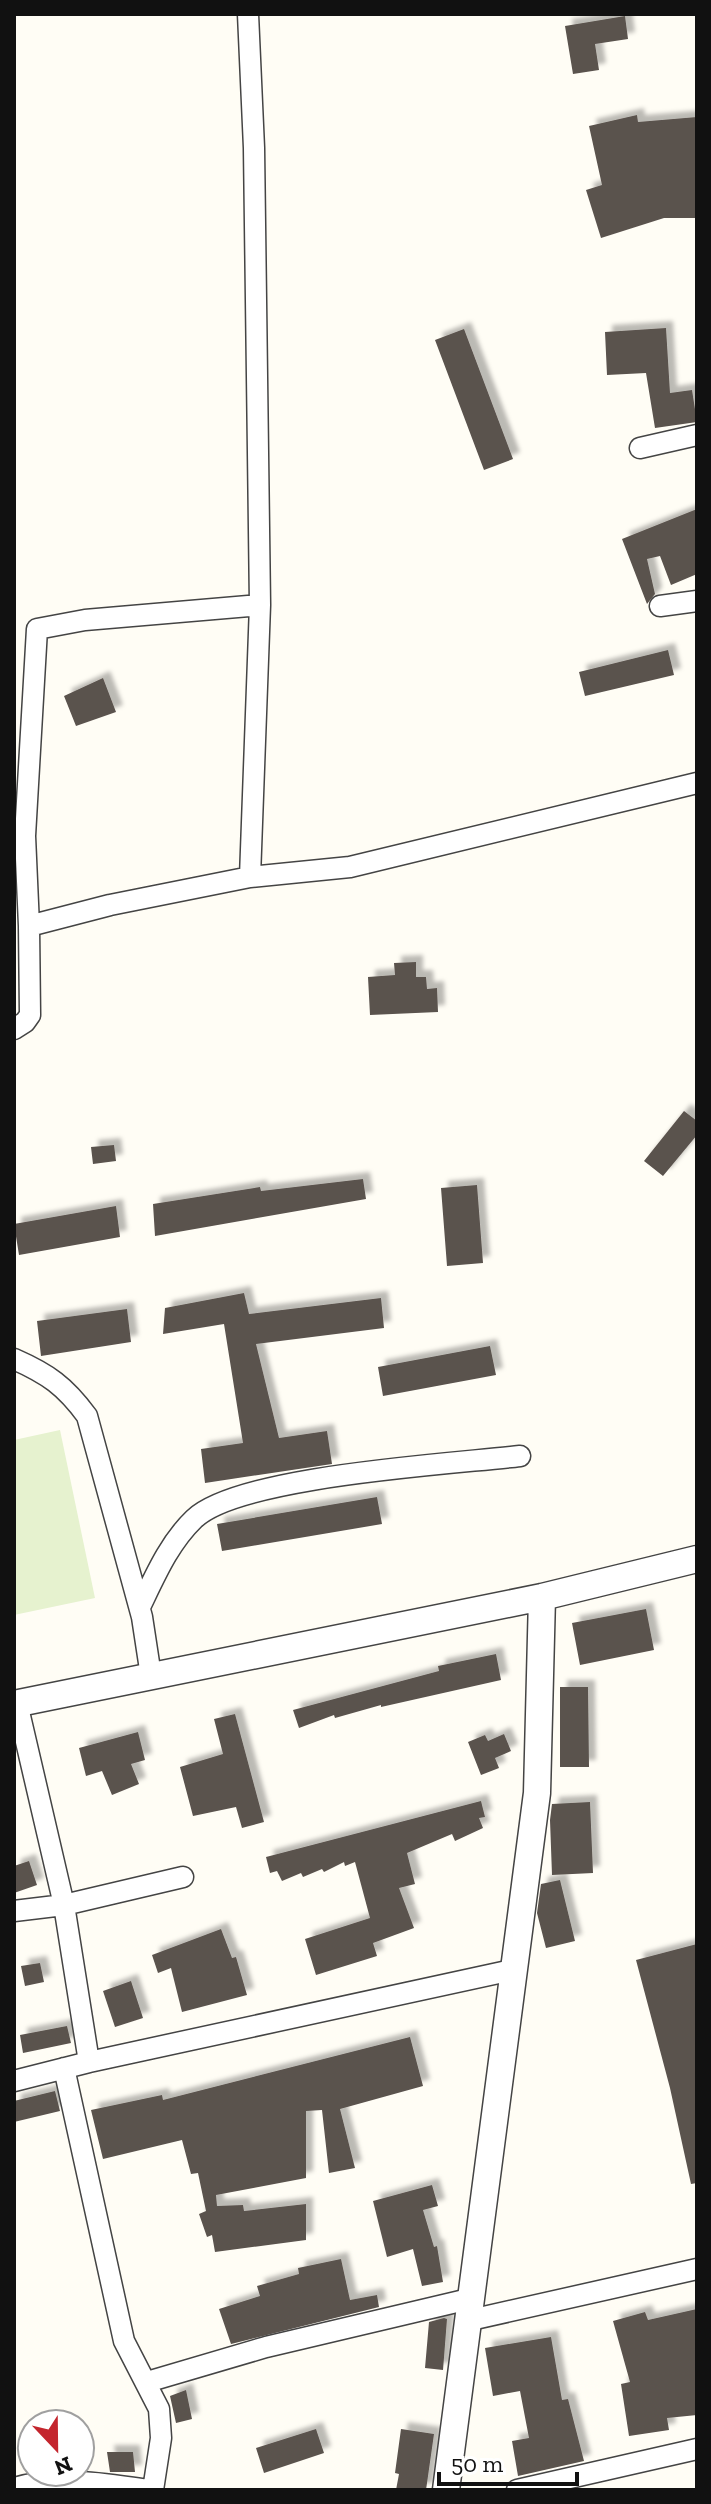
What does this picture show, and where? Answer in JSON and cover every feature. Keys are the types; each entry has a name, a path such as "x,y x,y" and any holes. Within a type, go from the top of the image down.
{"street":[{"path":"248,14 254,148 260,605 250,877"},
{"path":"640,448 697,435"},
{"path":"660,606 697,601"},
{"path":"14,1029 30,1015 29,926 19,837 37,629 85,620 260,605"},
{"path":"29,926 110,905 250,877 350,867 697,783"},
{"path":"14,1359 41,1371 69,1391 87,1416 140,1607 151,1676"},
{"path":"140,1607 166,1554 195,1517 223,1501 280,1486 343,1476 520,1456"},
{"path":"89,2062 64,1905 16,1704 542,1597 697,1559"},
{"path":"446,2490 537,1793 542,1597"},
{"path":"14,1911 64,1905 183,1877"},
{"path":"14,2081 512,1970"},
{"path":"14,2488 36,2482 70,2479 152,2490 161,2438 159,2409 124,2341 64,2068"},
{"path":"147,2382 266,2347 697,2269"},
{"path":"517,2490 697,2449"}],"green space":[{"path":"60,1430 95,1598 14,1615 14,1440"}],"building":[{"path":"625,16 628,39 595,44 599,70 573,74 565,26"},
{"path":"637,115 638,122 697,117 697,218 664,218 601,238 586,190 602,185 589,126"},
{"path":"666,328 670,393 692,390 697,422 655,428 646,373 607,375 605,332"},
{"path":"464,329 513,459 484,470 435,340"},
{"path":"697,509 697,574 671,585 660,556 647,559 655,594 647,604 622,539"},
{"path":"668,650 674,675 585,696 579,672"},
{"path":"103,678 116,712 76,726 64,696"},
{"path":"416,962 416,977 426,977 427,989 437,988 438,1012 370,1015 368,977 395,975 394,963"},
{"path":"684,1111 697,1121 697,1135 663,1176 644,1161"},
{"path":"114,1145 116,1161 93,1164 91,1147"},
{"path":"363,1179 366,1199 155,1236 153,1204 260,1187 261,1191"},
{"path":"477,1185 483,1263 447,1266 441,1188"},
{"path":"116,1206 120,1237 19,1255 14,1224"},
{"path":"244,1293 249,1314 381,1298 384,1328 256,1344 279,1438 327,1431 332,1464 205,1483 201,1449 243,1443 224,1324 163,1334 165,1308"},
{"path":"127,1309 131,1342 41,1356 37,1321"},
{"path":"490,1346 496,1375 383,1396 378,1367"},
{"path":"377,1497 382,1524 222,1551 217,1524"},
{"path":"646,1609 654,1650 580,1665 572,1623"},
{"path":"496,1654 501,1680 381,1705 335,1718 334,1715 299,1728 293,1710 439,1671 438,1666"},
{"path":"560,1687 588,1687 589,1767 560,1767"},
{"path":"235,1714 264,1822 242,1828 236,1807 193,1816 180,1767 223,1754 214,1719"},
{"path":"138,1732 145,1760 131,1764 139,1784 112,1795 102,1771 86,1776 79,1748"},
{"path":"504,1734 511,1751 495,1758 499,1768 481,1775 468,1742 485,1735 488,1741"},
{"path":"481,1801 485,1817 479,1818 483,1828 455,1841 452,1834 407,1853 415,1884 399,1888 414,1928 373,1943 377,1956 316,1975 305,1939 370,1918 355,1862 345,1866 344,1862 324,1872 322,1869 303,1877 301,1873 282,1881 277,1871 270,1873 266,1857"},
{"path":"590,1802 593,1873 552,1875 552,1804"},
{"path":"29,1861 37,1885 14,1893 14,1866"},
{"path":"560,1880 575,1941 546,1948 537,1913 541,1884"},
{"path":"221,1929 232,1958 236,1957 247,1995 182,2012 171,1968 158,1973 152,1955"},
{"path":"697,1944 697,2183 691,2184 670,2088 636,1960"},
{"path":"40,1963 44,1982 25,1986 21,1966"},
{"path":"131,1981 143,2018 115,2027 103,1991"},
{"path":"67,2026 71,2043 23,2053 20,2035"},
{"path":"410,2037 423,2086 340,2109 355,2168 329,2173 322,2110 306,2111 306,2178 216,2195 217,2206 243,2205 244,2211 306,2204 306,2240 215,2252 212,2235 207,2237 199,2214 206,2211 198,2173 191,2174 182,2140 103,2159 91,2110 162,2095 163,2100"},
{"path":"55,2091 60,2111 14,2122 14,2101"},
{"path":"432,2185 438,2206 423,2210 434,2247 437,2246 443,2282 422,2286 413,2249 387,2257 373,2201"},
{"path":"341,2259 350,2300 377,2295 379,2307 231,2344 219,2309 260,2296 257,2286 299,2274 298,2268"},
{"path":"697,2309 697,2415 667,2418 669,2430 629,2436 621,2384 630,2382 613,2321 645,2312 648,2320"},
{"path":"447,2319 443,2370 425,2368 429,2322"},
{"path":"551,2337 562,2400 568,2399 584,2461 518,2476 512,2441 529,2438 520,2391 493,2396 485,2348"},
{"path":"186,2390 192,2419 176,2423 170,2396"},
{"path":"316,2429 324,2453 264,2473 256,2448"},
{"path":"401,2429 434,2434 426,2490 396,2490"},
{"path":"107,2452 133,2452 135,2472 110,2472"}]}
